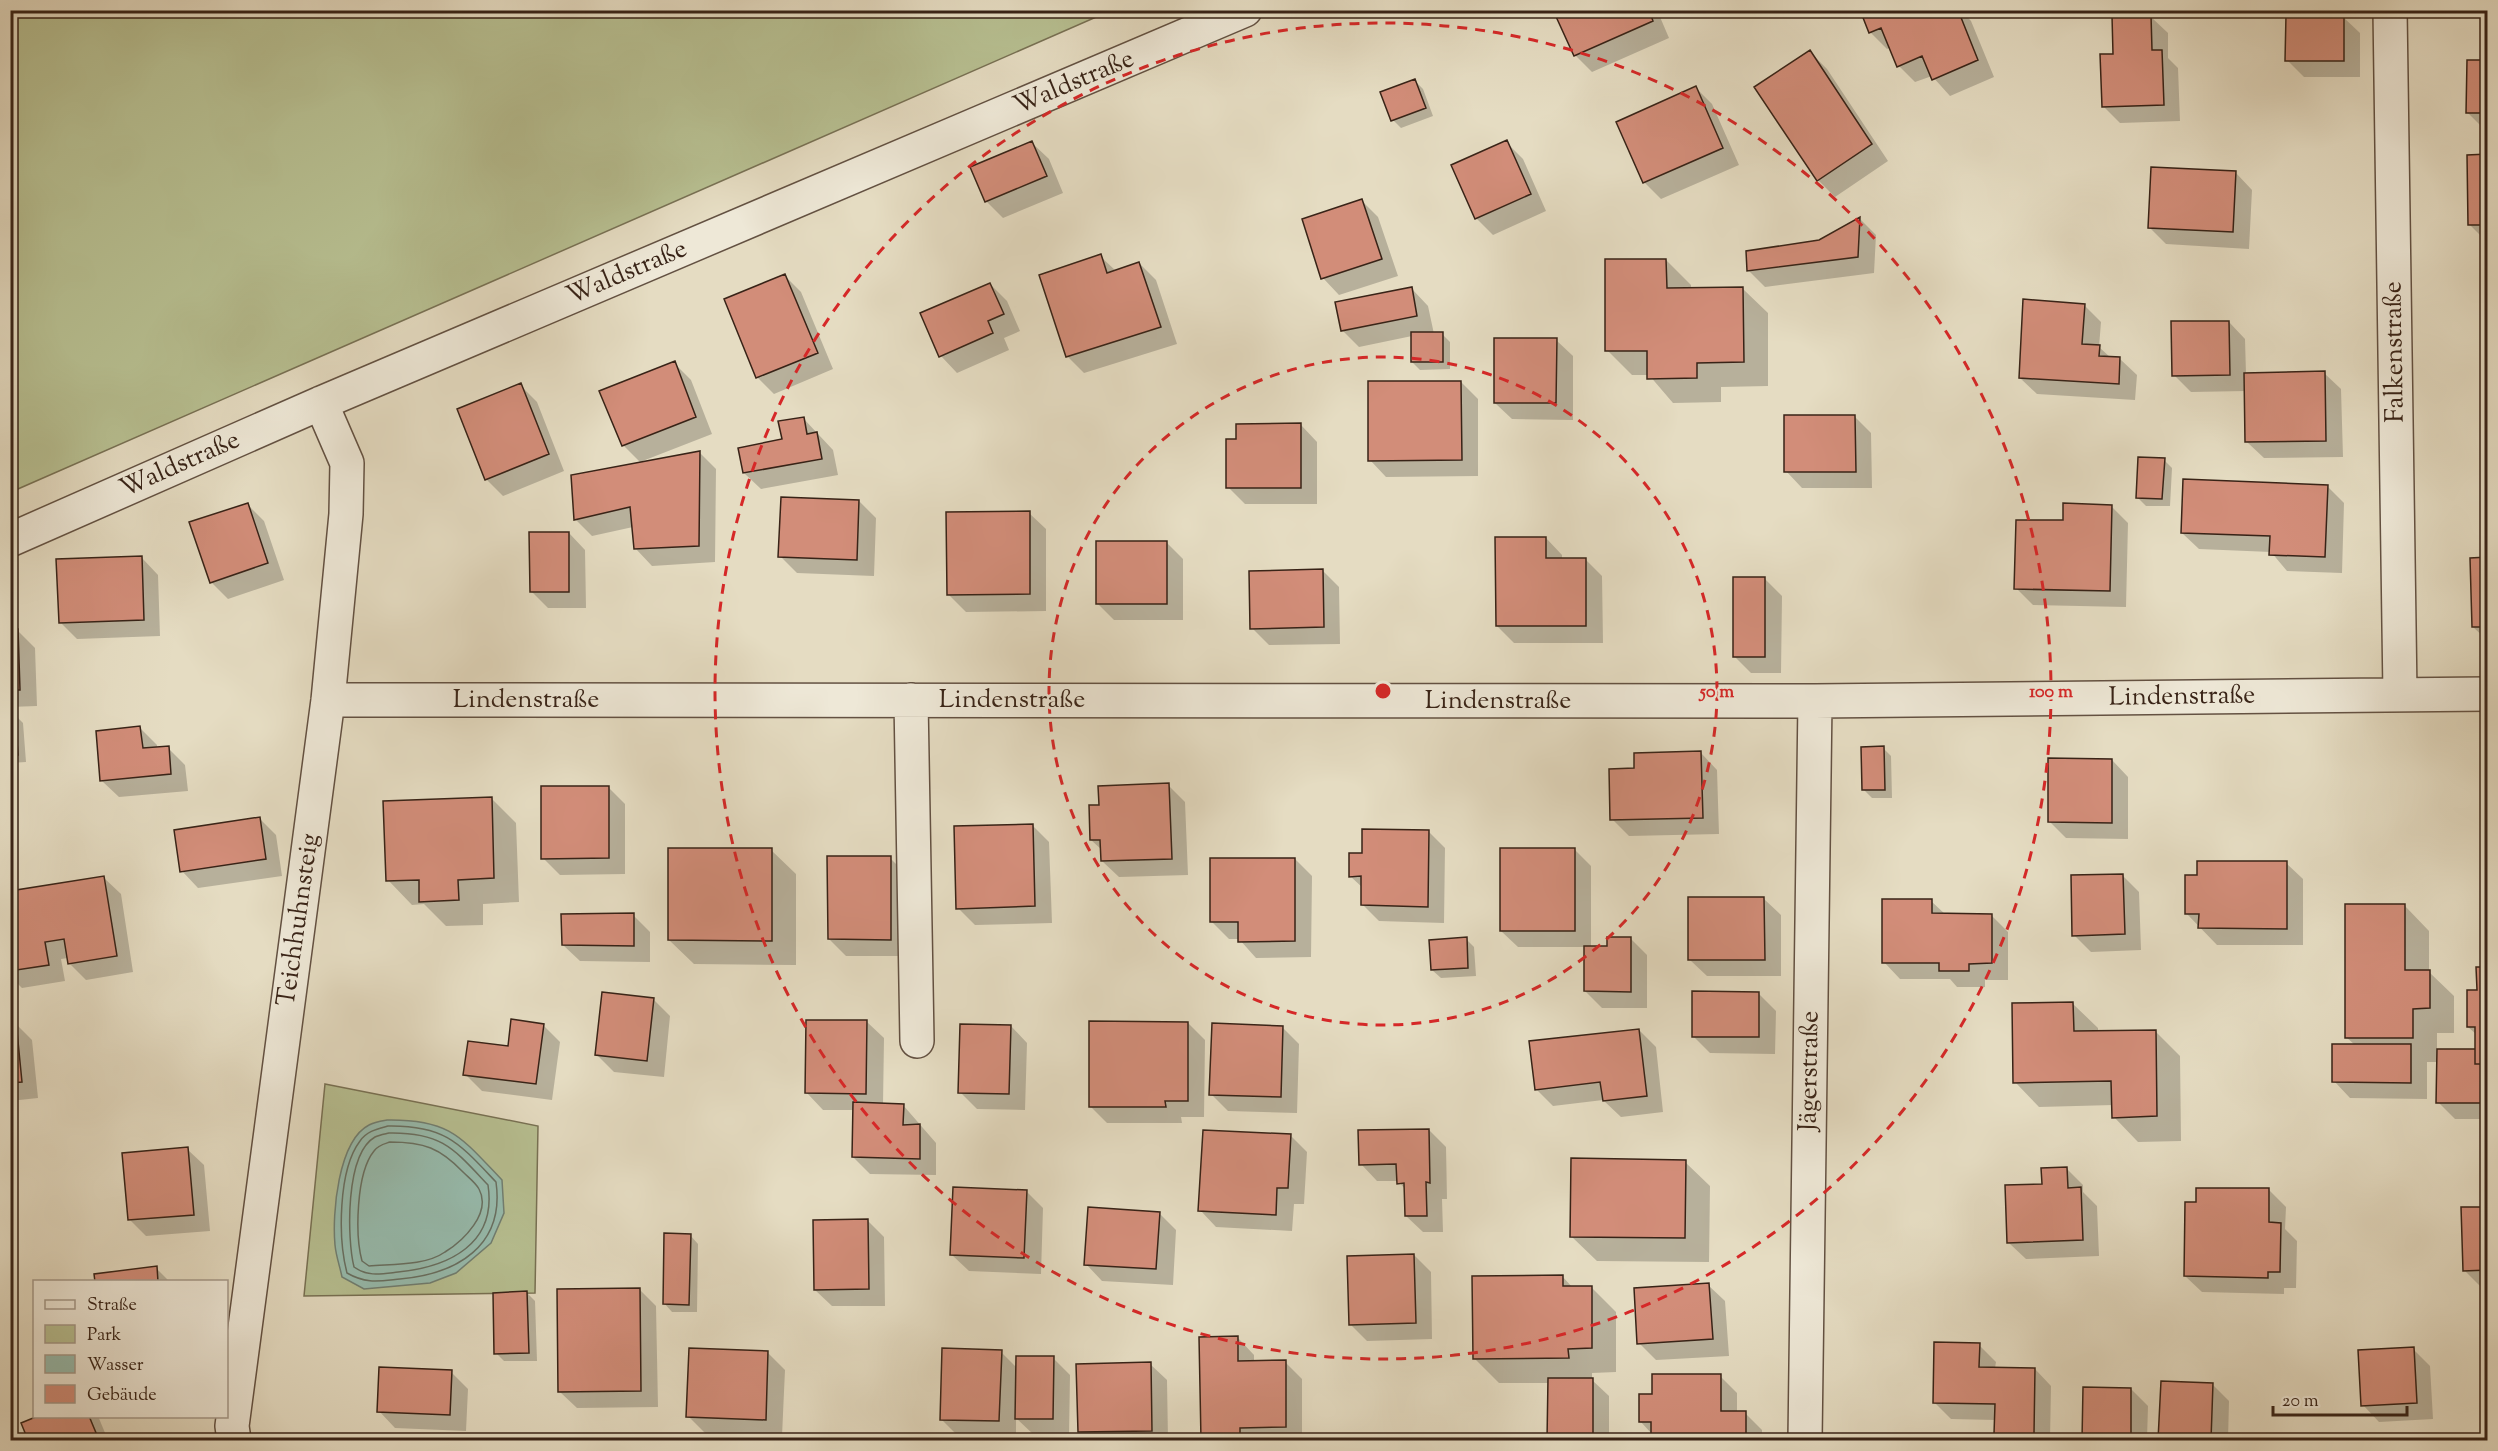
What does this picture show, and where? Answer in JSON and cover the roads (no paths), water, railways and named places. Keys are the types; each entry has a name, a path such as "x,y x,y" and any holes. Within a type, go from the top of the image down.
{"street":[{"name":"Waldstraße","path":"10,540 321,403 1245,10"},
{"name":"Falkenstraße","path":"2390,10 2400,694"},
{"name":"Teichhuhnsteig","path":"234,1440 232,1426 328,700 346,514 347,463 321,403"},
{"name":"Lindenstraße","path":"328,700 1815,701 2487,694"},
{"path":"911,700 917,1041"},
{"name":"Jägerstraße","path":"1805,1440 1815,701"}],"water":[{"path":"387,1120 426,1123 440,1127 464,1142 502,1180 504,1213 491,1243 456,1273 430,1283 364,1289 342,1277 334,1232 336,1198 339,1179 350,1146 359,1133 369,1125"}]}
